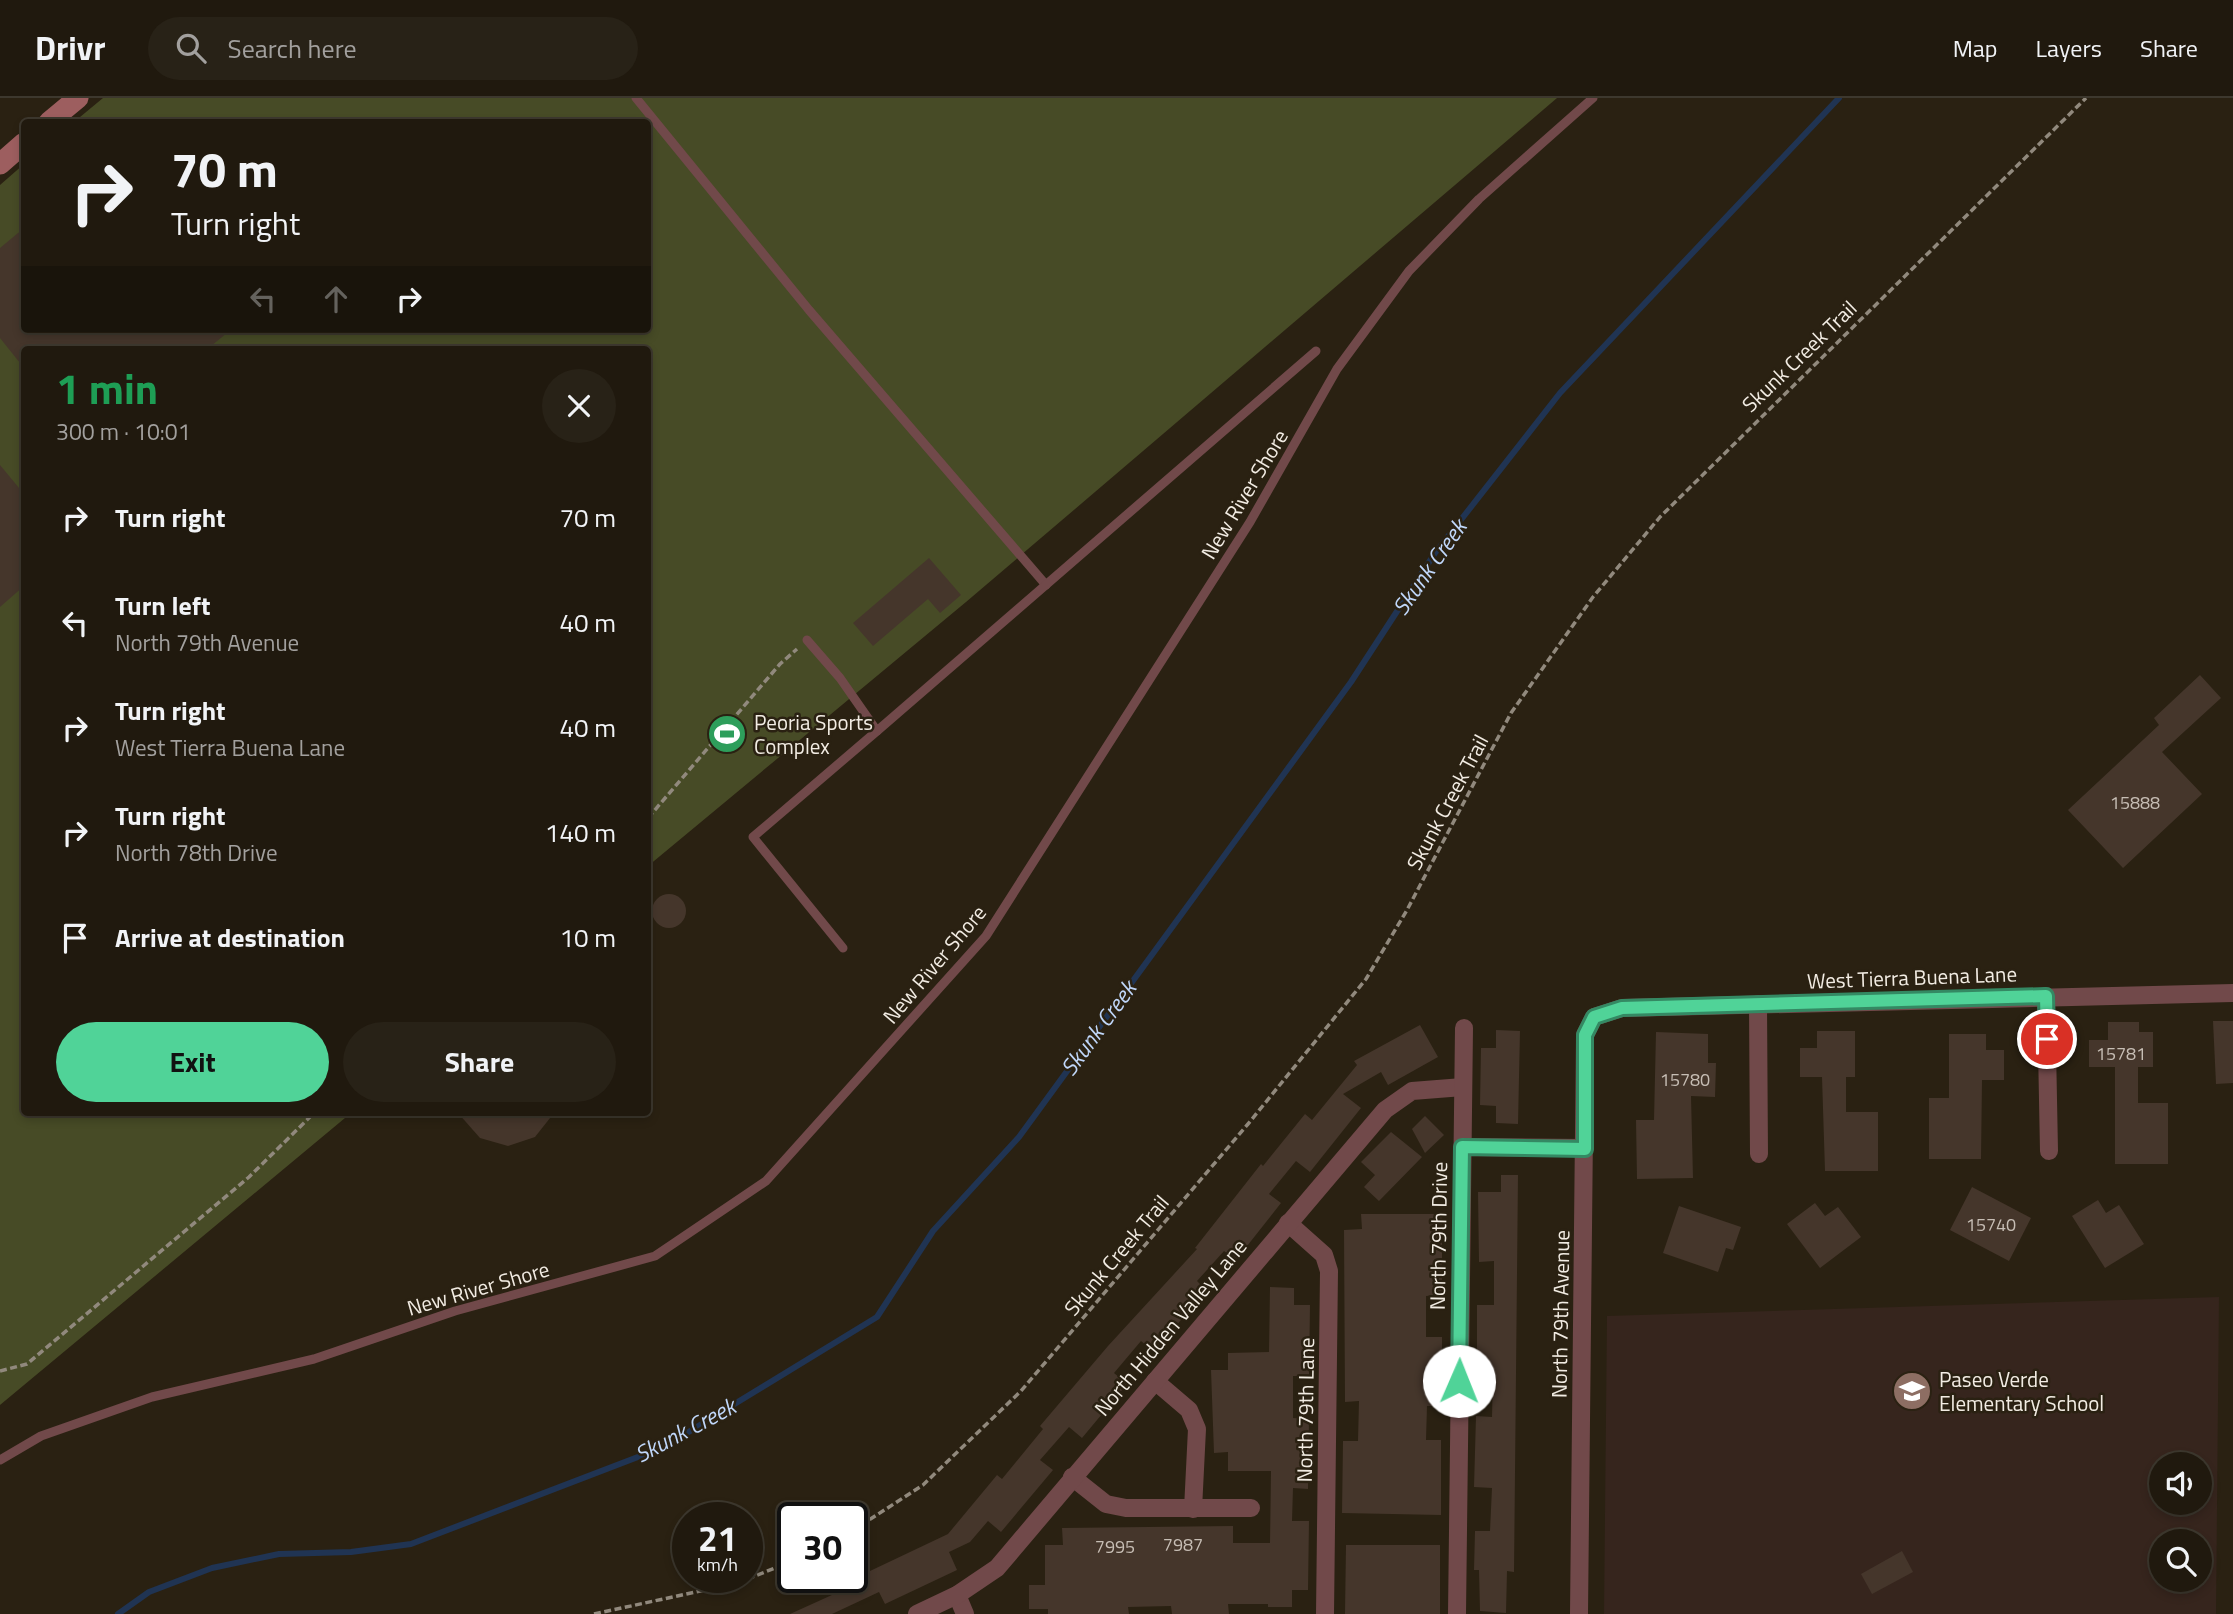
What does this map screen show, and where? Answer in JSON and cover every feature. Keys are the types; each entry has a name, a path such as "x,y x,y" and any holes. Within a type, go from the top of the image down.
{"street":[{"path":"53,119 78,98"},
{"path":"0,164 21,146"},
{"name":"West Tierra Buena Lane","path":"1594,1017 1622,1008 2233,993"},
{"path":"2046,996 2049,1151"},
{"path":"1758,1004 1759,1154"},
{"name":"North 79th Avenue","path":"1579,1614 1585,1035 1594,1017"},
{"name":"North 79th Drive","path":"1457,1614 1464,1028"},
{"name":"North Hidden Valley Lane","path":"917,1614 957,1595 998,1568 1072,1477 1385,1110 1412,1091 1463,1087"},
{"path":"1462,1147 1585,1149"},
{"name":"North 79th Lane","path":"1288,1223 1324,1255 1329,1272 1325,1614"},
{"path":"1155,1381 1189,1410 1197,1429 1193,1509"},
{"path":"1072,1477 1106,1504 1126,1508 1251,1508"},
{"path":"957,1595 965,1614"}],"lane":[{"path":"636,98 809,310 1046,585"},
{"name":"New River Shore","path":"0,1460 41,1436 152,1397 314,1359 454,1311 655,1256 766,1181 986,936 1250,522 1337,369 1409,271 1479,199 1593,98"},
{"path":"843,948 753,837 1316,351"},
{"path":"807,640 840,678 877,731"}],"path":[{"name":"Skunk Creek Trail","path":"868,1521 923,1485 1021,1391 1248,1124 1366,979 1407,911 1511,713 1593,597 1660,517 2086,98"},
{"path":"651,814 780,664 807,640"},
{"path":"0,1371 27,1364 249,1177 311,1116"},
{"path":"594,1614 737,1583 777,1567"}],"shaded area":[{"name":"Paseo Verde Elementary School","path":"2219,1297 2216,1614 1604,1614 1607,1316"}],"green space":[{"name":"Peoria Sports Complex","path":"103,98 1557,98 966,602 651,864 651,346 21,346 21,1116 347,1116 0,1405 0,185 21,167 21,333 651,333 651,119 78,119"}],"building":[{"path":"21,230 21,333 227,333 211,346 21,346 21,364 0,338 0,248"},
{"path":"0,465 21,490 21,589 0,607"},
{"path":"929,558 961,595 940,613 928,599 873,646 853,623"},
{"path":"2200,675 2221,698 2162,752 2202,794 2123,868 2068,810 2159,725 2154,718"},
{"path":"669,894 681,899 686,911 681,923 669,928 657,923 652,911 657,899"},
{"path":"2213,1021 2233,1021 2233,1083 2216,1084"},
{"path":"2108,1022 2139,1022 2139,1032 2153,1032 2153,1067 2138,1067 2138,1103 2168,1103 2168,1164 2115,1164 2115,1067 2089,1067 2089,1040 2108,1040"},
{"path":"1420,1025 1438,1057 1388,1085 1381,1072 1343,1094 1361,1108 1310,1172 1296,1161 1269,1194 1281,1203 1236,1260 1224,1251 1197,1281 1207,1291 1153,1351 1141,1341 1114,1373 1127,1384 1082,1438 1069,1427 1040,1460 1053,1470 1001,1532 988,1521 970,1542 949,1552 957,1570 885,1604 879,1592 832,1614 790,1614 836,1593 868,1593 868,1572 948,1534 997,1475 1002,1479 1043,1429 1040,1426 1108,1346 1197,1249 1195,1248 1261,1164 1263,1166 1305,1114 1312,1120 1357,1065 1354,1061"},
{"path":"1496,1030 1520,1031 1518,1124 1496,1123 1496,1106 1480,1105 1481,1048 1496,1048"},
{"path":"1817,1031 1855,1031 1855,1077 1846,1077 1846,1112 1878,1112 1878,1171 1825,1171 1822,1077 1800,1077 1800,1048 1817,1048"},
{"path":"1656,1032 1708,1034 1708,1063 1716,1063 1715,1097 1691,1096 1693,1178 1637,1179 1636,1120 1654,1120"},
{"path":"1949,1034 1986,1034 1986,1050 2004,1050 2004,1080 1982,1080 1981,1159 1929,1159 1929,1098 1949,1098"},
{"path":"461,1116 552,1116 535,1137 508,1146 480,1138"},
{"path":"1425,1116 1444,1135 1425,1153 1412,1129"},
{"path":"1391,1132 1422,1157 1379,1201 1364,1187 1375,1175 1361,1162"},
{"path":"1501,1175 1518,1175 1514,1572 1507,1571 1506,1613 1480,1611 1479,1570 1474,1570 1475,1531 1490,1531 1492,1488 1474,1487 1476,1416 1492,1417 1493,1374 1477,1374 1477,1305 1494,1305 1494,1261 1479,1262 1478,1192 1501,1192"},
{"path":"1972,1187 2031,1218 2009,1261 1950,1230"},
{"path":"2098,1200 2106,1213 2119,1205 2144,1244 2105,1268 2072,1216"},
{"path":"1815,1203 1825,1216 1838,1207 1861,1237 1820,1268 1787,1224"},
{"path":"1679,1206 1741,1227 1733,1250 1726,1248 1718,1272 1663,1253"},
{"path":"1361,1214 1442,1214 1442,1295 1426,1296 1426,1337 1442,1337 1442,1406 1427,1406 1426,1440 1441,1440 1441,1515 1342,1513 1343,1441 1358,1441 1359,1401 1345,1402 1344,1230 1362,1229"},
{"path":"1270,1287 1294,1288 1294,1305 1310,1305 1309,1376 1293,1376 1293,1418 1309,1419 1308,1489 1293,1488 1292,1521 1309,1521 1308,1590 1292,1590 1292,1607 1228,1604 1229,1614 1172,1614 1171,1606 1128,1607 1129,1614 1048,1614 1048,1609 1029,1609 1029,1585 1045,1585 1045,1545 1063,1545 1062,1528 1233,1526 1233,1543 1270,1543 1271,1471 1228,1471 1228,1452 1214,1453 1211,1370 1228,1370 1228,1353 1269,1352"},
{"path":"1346,1545 1440,1545 1440,1614 1345,1614"},
{"path":"1902,1551 1913,1572 1872,1594 1861,1574"}],"waterway":[{"name":"Skunk Creek","path":"118,1614 149,1592 212,1568 279,1554 351,1552 411,1544 664,1447 877,1317 933,1231 1019,1137 1351,682 1435,553 1560,393 1839,98"}],"place":[{"name":"Peoria Sports Complex","path":"727,734"},
{"name":"Paseo Verde Elementary School","path":"1912,1391"}],"route":[{"path":"1459,1381 1462,1147 1585,1149 1585,1035 1594,1017 1622,1008 2046,996 2047,1039"}]}
